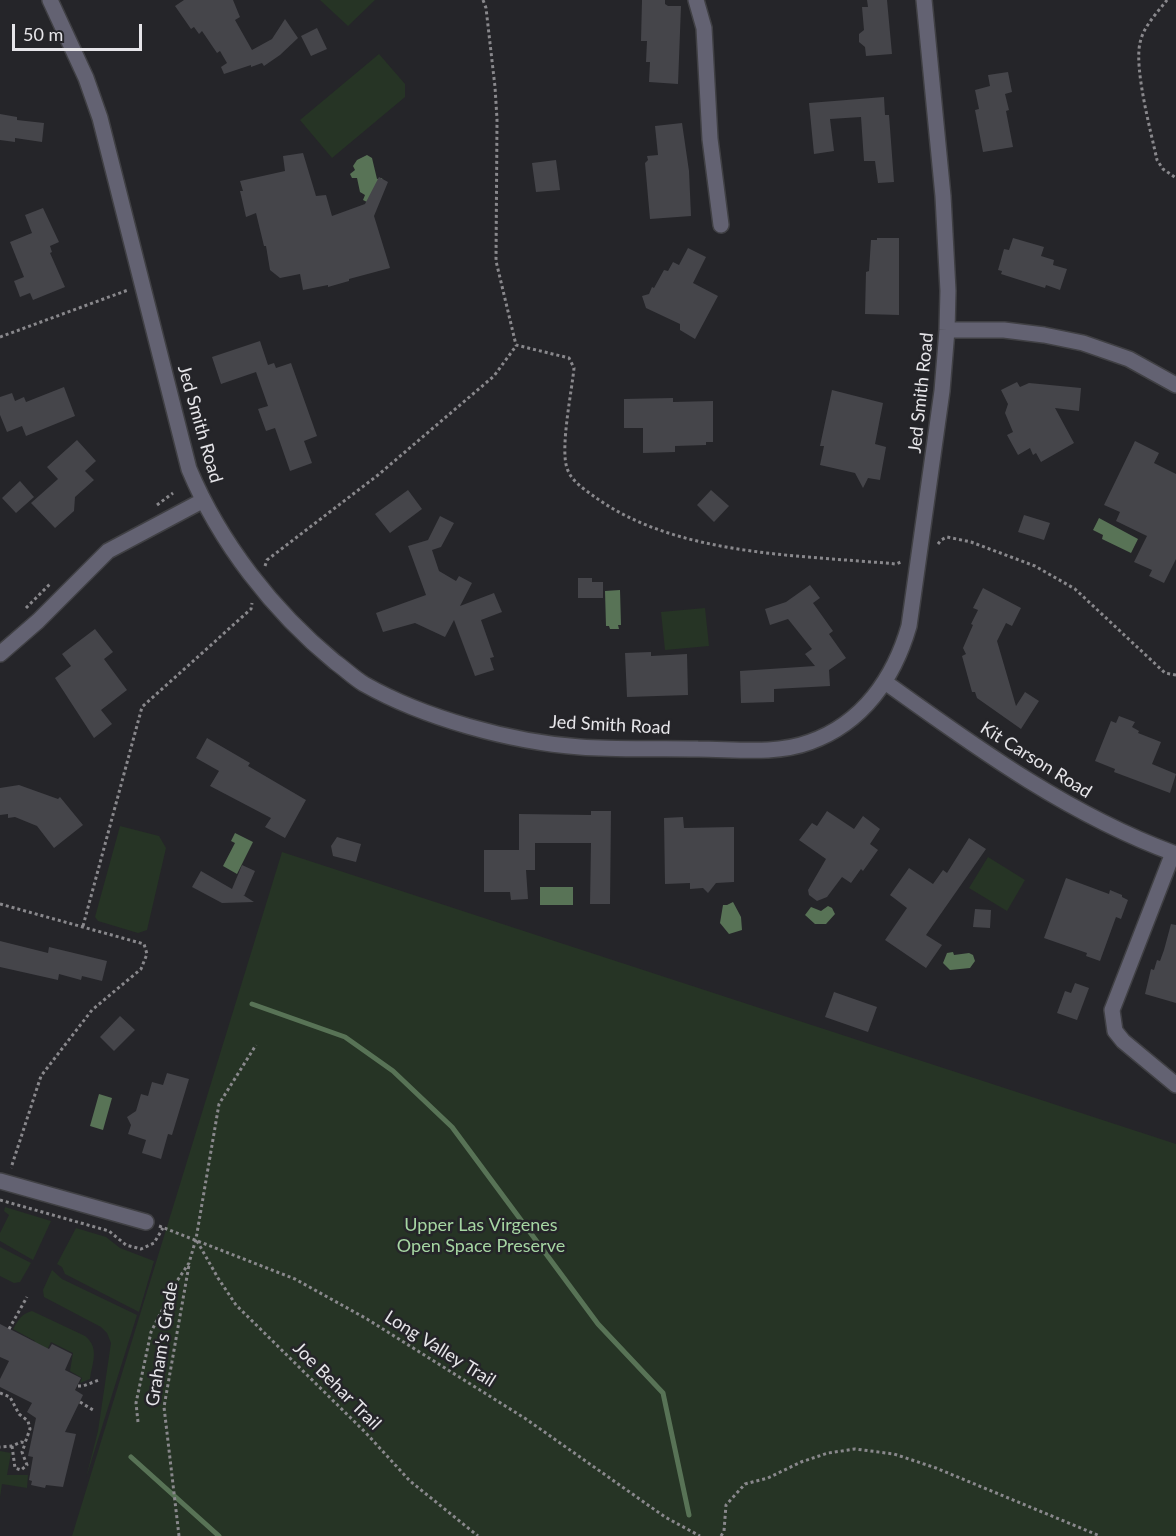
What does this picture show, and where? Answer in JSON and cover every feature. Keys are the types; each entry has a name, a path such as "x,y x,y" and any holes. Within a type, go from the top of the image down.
{"street":[{"name":"Jed Smith Road","path":"50,0 86,78 100,118 189,469 202,501 233,549 284,615 362,683 406,706 462,725 577,747 760,750 810,742 832,732 852,718 885,682 901,654 909,626 942,391 948,291 943,196 924,0"},
{"path":"696,0 704,28 711,139 721,225"},
{"path":"947,330 1004,330 1083,343 1129,359 1176,385"},
{"path":"0,654 38,621 108,551 202,501"},
{"name":"Kit Carson Road","path":"885,682 1035,786 1073,807 1175,854"},
{"path":"1175,854 1112,1010 1115,1030 1123,1041 1176,1085"},
{"path":"3,1181 146,1222"}],"path":[{"path":"83,926 142,707 251,609 258,581 267,560 378,475 494,376 516,345 496,261 495,87 486,8 483,0"},
{"path":"1167,0 1150,20 1140,43 1139,70 1157,160 1163,169 1176,178"},
{"path":"0,337 129,289"},
{"path":"516,345 569,358 574,368 564,453 567,469 578,484 611,508 651,526 716,546 896,564 919,559 931,553 941,540 947,537 971,543 1035,566 1075,589 1165,673 1176,675"},
{"path":"0,904 144,944 147,954 141,969 92,1010 41,1076 3,1181"},
{"path":"138,1422 136,1403 151,1332 189,1263 196,1239 219,1104 256,1045"},
{"path":"0,1200 109,1231 126,1245 141,1249 154,1243 163,1228"},
{"name":"Long Valley Trail","path":"146,1222 196,1239 295,1279 367,1319 526,1419 665,1517 699,1536"},
{"name":"Joe Behar Trail","path":"196,1239 218,1278 237,1305 365,1432 410,1481 478,1536"},
{"name":"Graham's Grade","path":"179,1536 164,1407 189,1263"},
{"path":"9,1329 27,1297"},
{"path":"78,1386 99,1380"},
{"path":"0,1393 10,1397 30,1429 22,1452 27,1465 21,1470 13,1465 12,1446"},
{"path":"80,1402 93,1410"},
{"path":"0,1447 12,1446 17,1442 25,1443"},
{"path":"721,1536 724,1531 726,1505 745,1484 768,1478 801,1462 828,1453 855,1449 894,1454 936,1468 1100,1536"}],"green space":[{"path":"320,0 375,0 348,26"},
{"path":"379,54 405,84 405,97 332,158 300,120"},
{"path":"705,608 709,646 665,650 661,612"},
{"path":"120,826 159,836 166,848 147,930 138,933 98,921 95,917"},
{"name":"Upper Las Virgenes Open Space Preserve","path":"282,852 1176,1144 1176,1536 72,1536"},
{"path":"988,857 1025,880 1007,911 969,888"},
{"path":"5,1207 51,1221 33,1260 0,1241 0,1233 9,1215 4,1211"},
{"path":"76,1228 106,1237 120,1248 154,1261 139,1312 65,1274 62,1267 57,1264"},
{"path":"0,1247 31,1263 20,1282 14,1283 0,1276"},
{"path":"52,1270 62,1279 137,1315 86,1478 98,1431 111,1343 107,1333 101,1327 44,1297 43,1290"},
{"path":"32,1311 85,1336 90,1341 94,1356 90,1379 80,1383 82,1378 70,1371 73,1353 51,1342 42,1360 29,1354 35,1341 13,1329 21,1317"},
{"path":"0,1451 11,1453 7,1475 28,1475 27,1488 2,1484 0,1497"}],"shaded area":[{"path":"367,155 372,158 377,179 382,178 384,185 367,202 363,200 365,195 360,192 357,178 352,178 350,174 355,170 353,166 357,160"},
{"path":"1099,518 1138,539 1131,553 1102,539 1103,535 1093,530"},
{"path":"620,590 621,625 618,625 619,629 610,629 606,626 605,591"},
{"path":"235,833 253,842 237,874 223,866 235,843 231,841"},
{"path":"540,887 573,887 573,905 540,905"},
{"path":"733,902 741,917 742,930 729,934 720,923 723,905"},
{"path":"828,906 835,914 826,924 815,924 805,915 811,907 821,911"},
{"path":"953,952 954,955 969,953 973,955 975,961 970,968 950,970 943,963 947,953"},
{"path":"99,1094 112,1098 103,1130 90,1126"}],"building":[{"path":"184,0 233,0 240,17 235,20 252,50 272,39 285,19 298,38 264,66 262,63 251,67 251,65 224,74 221,67 227,63 220,51 217,53 202,31 199,34 194,27 191,29 175,6"},
{"path":"642,0 665,0 668,6 681,6 678,84 649,82 650,62 646,62 647,41 641,41"},
{"path":"867,0 887,0 892,54 866,56 865,47 859,42 859,34 864,30 862,7 868,7"},
{"path":"317,28 327,49 311,56 301,36"},
{"path":"1008,72 1012,92 1005,94 1009,110 1006,111 1013,147 983,152 975,110 979,109 975,90 990,86 988,75"},
{"path":"884,97 885,115 889,115 894,182 878,183 875,161 864,161 861,117 830,119 834,151 814,154 809,103"},
{"path":"0,114 17,117 17,120 44,123 42,142 15,138 15,142 0,140"},
{"path":"682,123 689,171 691,216 650,219 645,163 648,160 647,156 658,155 655,126"},
{"path":"303,153 316,196 326,195 332,216 365,204 379,177 388,182 374,216 390,268 328,287 328,285 303,290 300,274 280,278 270,270 266,246 264,246 256,213 246,217 240,181 285,171 283,156"},
{"path":"556,160 560,190 536,192 532,163"},
{"path":"43,208 59,242 50,246 52,252 50,253 65,287 33,300 30,293 20,297 14,281 24,277 10,242 32,233 25,215"},
{"path":"877,238 899,238 899,315 865,314 866,272 869,271 871,240 877,240"},
{"path":"1013,238 1044,247 1041,256 1054,260 1053,265 1067,269 1060,290 1046,285 1045,288 1001,274 1002,271 998,270 1004,249 1009,250"},
{"path":"688,248 706,257 693,283 718,296 695,339 680,330 680,324 646,308 642,296 649,294 664,270 668,271 673,262 679,265"},
{"path":"260,341 268,365 274,363 276,368 291,363 317,436 304,441 312,463 290,471 275,428 266,431 258,409 268,406 256,372 221,384 212,357"},
{"path":"1017,382 1020,387 1029,383 1081,388 1079,411 1055,408 1074,443 1041,462 1036,453 1033,455 1030,448 1018,455 1007,435 1013,432 1005,413 1008,404 1001,390"},
{"path":"64,387 75,416 26,436 22,426 7,432 0,415 0,397 12,393 15,401 24,397 26,402"},
{"path":"832,390 883,403 875,444 886,447 880,480 868,478 863,488 855,473 820,465 824,446 820,446"},
{"path":"673,398 673,402 713,401 713,442 706,442 706,445 675,446 675,452 643,453 643,428 624,428 624,399"},
{"path":"77,440 96,461 85,471 94,480 75,497 74,511 55,528 31,503 58,479 47,467"},
{"path":"1135,441 1159,453 1154,463 1176,474 1176,559 1164,583 1149,576 1152,570 1134,562 1147,536 1116,521 1120,512 1104,505"},
{"path":"20,481 34,497 16,513 2,498"},
{"path":"408,490 422,509 390,533 375,514"},
{"path":"711,490 729,506 714,522 697,505"},
{"path":"1024,515 1050,523 1044,540 1018,532"},
{"path":"440,516 454,523 441,547 432,550 439,571 456,581 459,576 472,583 460,606 494,593 502,612 481,620 494,657 490,658 494,670 475,676 454,620 445,637 415,623 383,632 376,613 426,595 408,546 428,540"},
{"path":"578,578 592,578 592,582 603,582 603,598 578,598"},
{"path":"810,585 820,598 813,603 833,631 829,634 846,658 829,670 830,686 774,689 774,702 741,703 740,671 815,666 805,654 812,649 788,619 770,625 765,609 786,602"},
{"path":"983,588 1021,608 1012,626 1006,623 997,641 1016,706 1025,692 1039,701 1021,729 977,698 975,692 972,692 962,656 966,654 963,648 978,610 973,608"},
{"path":"95,629 113,652 104,659 127,690 101,710 112,724 94,738 55,678 71,666 62,654"},
{"path":"651,652 651,656 687,654 688,695 627,697 625,653"},
{"path":"1119,716 1135,722 1132,727 1139,731 1138,733 1161,742 1152,764 1176,774 1170,793 1114,772 1115,769 1095,761 1111,721 1116,723"},
{"path":"207,738 250,763 248,766 306,800 285,838 265,827 271,818 210,786 219,771 196,758"},
{"path":"19,785 58,799 60,797 83,825 54,848 37,826 15,817 8,818 8,814 0,815 0,788"},
{"path":"591,811 611,811 610,904 590,904 591,843 535,843 535,870 526,870 528,899 511,900 510,892 484,892 484,850 519,850 519,814 591,815"},
{"path":"827,811 854,829 863,816 880,829 870,844 878,850 851,883 842,877 827,897 817,901 809,895 808,890 826,859 799,840 812,823 817,826"},
{"path":"683,817 684,828 734,827 734,882 716,883 708,893 703,888 690,889 690,883 665,884 664,818"},
{"path":"337,837 361,844 356,862 333,856 331,846"},
{"path":"969,838 986,849 926,935 942,945 926,968 885,940 907,908 890,895 909,868 933,884 943,870 947,873"},
{"path":"242,865 255,871 244,896 254,902 222,903 192,887 201,871 232,889"},
{"path":"1066,878 1109,894 1110,890 1128,900 1121,919 1116,917 1100,961 1086,956 1087,953 1044,938"},
{"path":"975,909 991,910 990,928 973,927"},
{"path":"1171,924 1176,925 1176,1003 1145,994 1151,969 1154,970 1157,960 1160,961"},
{"path":"0,941 48,953 49,947 107,961 102,981 82,976 81,980 59,974 58,980 0,967"},
{"path":"1075,983 1089,988 1077,1020 1057,1013 1065,991 1071,993"},
{"path":"834,992 877,1007 868,1032 825,1017"},
{"path":"120,1016 135,1030 114,1051 100,1037"},
{"path":"167,1073 189,1079 172,1135 168,1134 161,1159 142,1153 146,1140 128,1134 131,1125 127,1117 136,1111 141,1094 148,1096 152,1082 163,1085"},
{"path":"0,1324 49,1349 52,1344 72,1354 65,1370 81,1378 75,1390 83,1395 65,1432 76,1434 63,1487 46,1485 45,1488 31,1485 32,1481 29,1480 33,1457 28,1456 36,1418 27,1412 32,1403 0,1387 0,1379 9,1361 0,1357"}],"waterway":[{"path":"252,1004 345,1037 393,1071 452,1127 598,1324 663,1393 689,1515"},
{"path":"131,1457 219,1536"}]}
